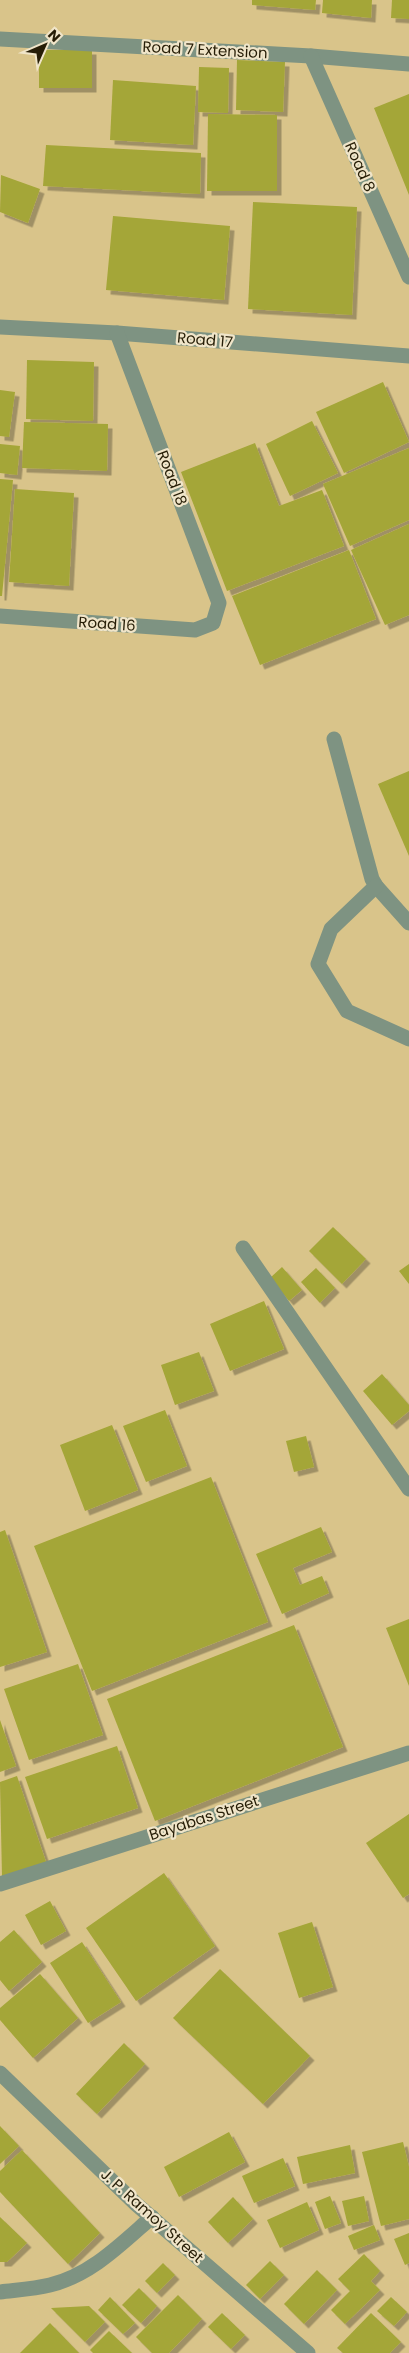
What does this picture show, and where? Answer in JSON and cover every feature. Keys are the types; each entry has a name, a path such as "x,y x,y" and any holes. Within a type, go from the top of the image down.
{"street":[{"name":"Road 7 Extension","path":"0,39 311,56 409,64"},
{"name":"Road 8","path":"311,56 409,278"},
{"name":"Road 17","path":"0,327 117,333 409,356"},
{"name":"Road 18","path":"117,333 219,604 213,623"},
{"name":"Road 16","path":"0,616 195,630 213,623"},
{"path":"334,739 376,886 402,906 409,922"},
{"path":"376,886 331,928 318,964 347,1011 409,1038"},
{"path":"243,1248 409,1489"},
{"name":"Bayabas Street","path":"0,1884 409,1753"},
{"name":"J. P. Ramoy Street","path":"0,2073 152,2217 308,2353"},
{"path":"0,2292 50,2285 81,2272 104,2259 152,2217"}],"building":[{"path":"252,0 316,0 315,10 252,5"},
{"path":"323,0 372,0 371,18 322,13"},
{"path":"392,0 409,0 409,19 391,18"},
{"path":"39,50 92,50 92,88 39,88"},
{"path":"237,60 285,62 283,112 236,110"},
{"path":"199,67 229,68 228,113 198,112"},
{"path":"113,80 196,86 193,145 110,140"},
{"path":"409,94 409,195 374,108"},
{"path":"208,114 277,115 277,191 207,191"},
{"path":"46,145 201,153 200,194 43,186"},
{"path":"1,175 40,189 28,223 0,212"},
{"path":"253,202 357,207 352,315 248,309"},
{"path":"113,216 230,226 224,300 106,290"},
{"path":"27,360 94,362 93,421 26,419"},
{"path":"383,382 409,442 344,473 316,412"},
{"path":"0,390 15,392 9,437 0,436"},
{"path":"312,421 338,473 290,496 266,444"},
{"path":"24,422 108,424 107,471 22,468"},
{"path":"255,443 279,506 322,490 344,546 227,591 181,472"},
{"path":"0,444 20,446 17,475 0,473"},
{"path":"409,448 409,520 350,546 323,484"},
{"path":"0,479 13,480 2,596 0,596"},
{"path":"15,489 74,493 69,586 9,582"},
{"path":"409,524 409,615 385,625 351,550"},
{"path":"349,550 376,619 260,665 232,596"},
{"path":"409,771 409,856 378,784"},
{"path":"333,1227 366,1259 342,1284 309,1251"},
{"path":"409,1264 409,1284 399,1271"},
{"path":"282,1267 302,1290 289,1301 270,1278"},
{"path":"316,1268 335,1288 320,1303 301,1282"},
{"path":"264,1301 284,1349 230,1371 210,1324"},
{"path":"199,1352 214,1391 175,1405 161,1365"},
{"path":"382,1374 409,1405 409,1411 392,1425 363,1391"},
{"path":"165,1410 187,1466 146,1482 123,1426"},
{"path":"112,1425 138,1490 85,1511 60,1445"},
{"path":"306,1436 314,1467 294,1472 286,1441"},
{"path":"211,1477 268,1622 92,1691 34,1546"},
{"path":"321,1527 332,1552 293,1568 300,1585 322,1576 329,1593 282,1614 256,1554"},
{"path":"5,1530 47,1652 0,1667 0,1532"},
{"path":"409,1619 409,1686 386,1628"},
{"path":"294,1625 343,1747 155,1821 107,1699"},
{"path":"78,1664 103,1735 29,1760 4,1689"},
{"path":"0,1720 16,1766 0,1772"},
{"path":"117,1746 138,1808 47,1839 25,1777"},
{"path":"17,1776 46,1862 2,1877 0,1782"},
{"path":"409,1814 409,1894 403,1898 366,1843"},
{"path":"164,1873 215,1946 136,2001 86,1928"},
{"path":"50,1901 66,1931 41,1945 25,1915"},
{"path":"312,1922 333,1987 299,1998 278,1933"},
{"path":"14,1930 42,1962 9,1991 0,1980 0,1942"},
{"path":"82,1942 121,2002 88,2023 50,1963"},
{"path":"220,1969 310,2056 263,2104 173,2018"},
{"path":"40,1974 78,2018 33,2058 0,2020 0,2008"},
{"path":"124,2043 145,2064 97,2114 76,2094"},
{"path":"0,2126 19,2146 0,2164"},
{"path":"229,2132 245,2162 179,2197 164,2167"},
{"path":"403,2142 409,2167 409,2219 381,2226 362,2152"},
{"path":"350,2145 355,2173 303,2184 297,2157"},
{"path":"22,2150 100,2233 68,2264 0,2192 0,2171"},
{"path":"283,2158 295,2186 254,2203 242,2176"},
{"path":"330,2196 341,2223 325,2229 315,2202"},
{"path":"364,2196 369,2221 348,2226 342,2201"},
{"path":"233,2197 253,2219 228,2243 208,2222"},
{"path":"307,2202 319,2230 280,2248 267,2220"},
{"path":"0,2217 27,2243 7,2262 0,2262"},
{"path":"374,2225 380,2240 354,2250 348,2236"},
{"path":"409,2233 409,2263 405,2265 394,2239"},
{"path":"364,2254 380,2271 371,2281 380,2290 345,2324 331,2310 350,2291 338,2279"},
{"path":"270,2261 284,2275 260,2299 246,2285"},
{"path":"163,2263 175,2275 157,2293 145,2281"},
{"path":"317,2270 337,2290 304,2324 284,2304"},
{"path":"139,2288 157,2306 141,2323 122,2305"},
{"path":"178,2295 202,2319 169,2353 152,2353 136,2337"},
{"path":"110,2297 135,2323 123,2334 98,2310"},
{"path":"391,2297 407,2312 394,2326 377,2311"},
{"path":"89,2306 105,2322 85,2342 51,2308"},
{"path":"222,2313 245,2335 231,2349 208,2327"},
{"path":"371,2313 401,2342 390,2353 343,2353 337,2348"},
{"path":"50,2323 79,2353 20,2353"},
{"path":"109,2331 132,2353 93,2353 90,2350"}]}
